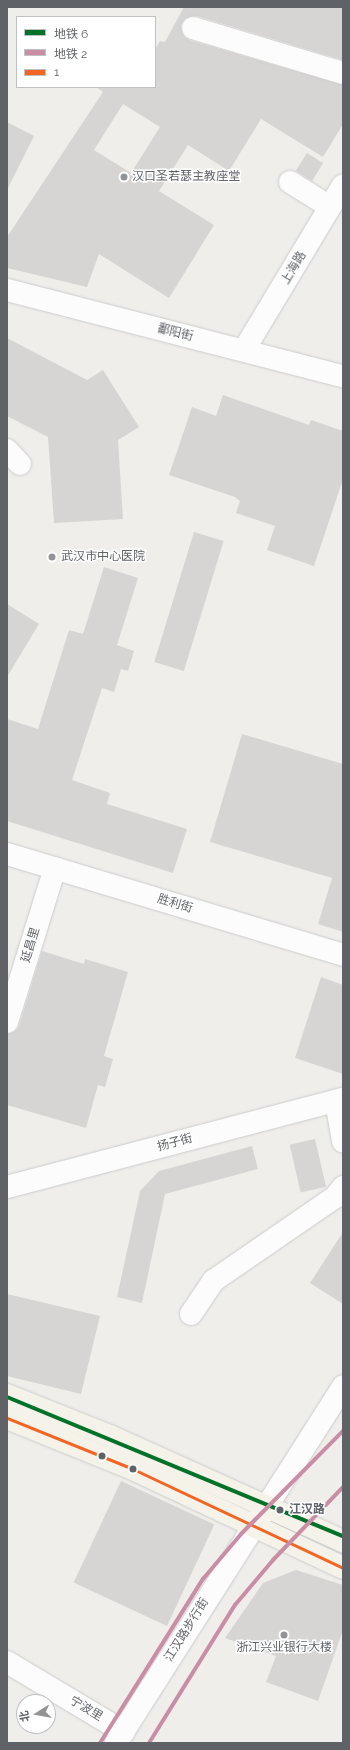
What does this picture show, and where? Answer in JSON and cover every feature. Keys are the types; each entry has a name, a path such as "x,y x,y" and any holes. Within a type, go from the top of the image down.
{"main road":[{"path":"7,1395 110,1436 261,1518 343,1568"},
{"path":"7,1418 133,1469 261,1518 343,1541"}],"street":[{"path":"193,28 343,73"},
{"path":"290,182 330,207"},
{"name":"上海路","path":"244,350 343,186"},
{"name":"鄱阳街","path":"7,290 343,376"},
{"name":"胜利街","path":"7,854 343,955"},
{"name":"延昌里","path":"7,1022 55,868"},
{"path":"339,1100 343,1140"},
{"name":"扬子街","path":"7,1187 339,1100"},
{"path":"191,1314 213,1281 335,1197 343,1187"},
{"path":"261,1518 343,1386"},
{"name":"江汉路步行街","path":"120,1738 203,1604 261,1518"},
{"name":"宁波里","path":"7,1662 120,1738"}],"building":[{"path":"184,7 343,7 343,60 197,16 185,19 181,25 184,36 189,40 343,85 343,124 323,157 261,119 229,171 188,145 159,191 214,225 169,298 99,254 87,287 7,268 7,237 103,92 97,88 156,88 156,47 160,41 165,42","holes":["123,104 160,127 131,173 94,150"]},
{"path":"7,122 34,136 7,190"},
{"path":"307,153 323,163 312,181 296,171"},
{"path":"7,338 87,380 103,370 139,427 118,440 123,519 54,523 48,437 7,416"},
{"path":"223,395 309,425 311,420 343,431 343,479 314,566 267,550 275,526 236,513 240,501 235,497 169,475 192,407 216,416"},
{"path":"194,532 224,541 184,671 154,662"},
{"path":"104,567 138,578 117,645 134,651 128,671 121,669 114,692 102,688 72,780 110,793 107,804 187,829 173,873 7,821 7,719 38,729 69,630 83,634"},
{"path":"7,604 39,624 7,677"},
{"path":"242,734 343,764 343,932 318,924 332,878 210,842"},
{"path":"42,951 84,964 85,959 128,972 104,1056 113,1059 105,1087 98,1085 86,1128 7,1105 7,1034 15,1031 19,1026"},
{"path":"321,977 343,985 343,1074 295,1058"},
{"path":"315,1139 326,1187 301,1193 290,1145"},
{"path":"252,1146 258,1169 165,1194 142,1303 117,1297 140,1191 159,1171"},
{"path":"343,1232 343,1304 310,1283"},
{"path":"7,1294 100,1316 81,1394 7,1376"},
{"path":"121,1481 214,1525 167,1626 74,1583"},
{"name":"浙江兴业银行大楼","path":"296,1570 343,1585 343,1630 318,1701 266,1682 276,1656 225,1638 263,1583"}],"metro line":[{"name":"6","path":"7,1397 343,1536"},
{"name":"2","path":"100,1743 203,1579 241,1534 343,1431"},
{"name":"2","path":"149,1743 235,1605 273,1560 343,1487"}],"transit line":[{"name":"1","path":"7,1418 133,1469 343,1568"}],"place":[{"name":"汉口圣若瑟主教座堂","path":"124,177"},
{"name":"武汉市中心医院","path":"52,557"},
{"name":"江汉路","path":"280,1510"},
{"name":"浙江兴业银行大楼","path":"284,1635"}]}
